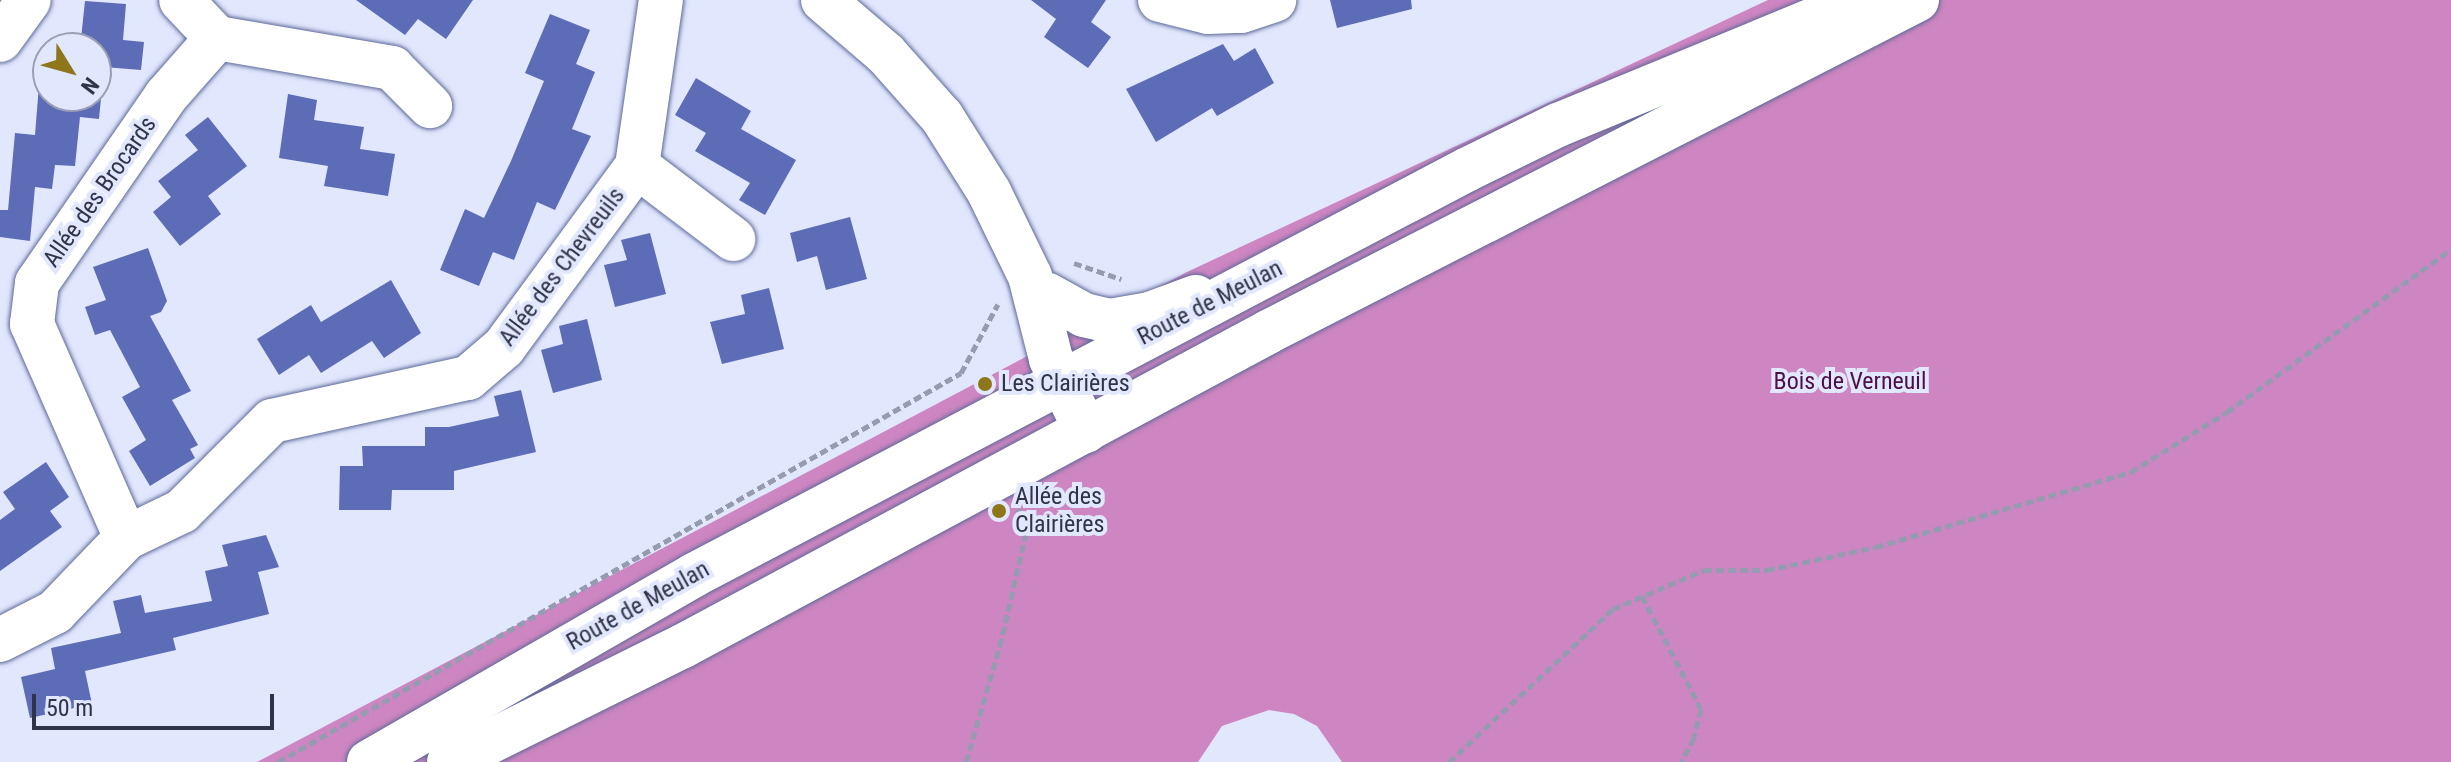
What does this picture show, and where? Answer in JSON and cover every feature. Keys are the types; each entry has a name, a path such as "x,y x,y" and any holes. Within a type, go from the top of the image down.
{"main road":[{"path":"0,40 29,0"},
{"path":"181,0 217,38 392,68 430,106"},
{"name":"Allée des Chevreuils","path":"0,640 55,612 126,538 182,511 272,421 468,378 504,347 637,166 661,0"},
{"path":"1160,0 1208,12 1241,11 1274,0"},
{"name":"Route de Meulan","path":"369,762 563,647 1078,372 1558,125 1862,0"},
{"path":"449,762 711,632 1102,423 1917,0"},
{"path":"831,2 942,117 989,192 1038,285 1102,423"},
{"name":"Allée des Brocards","path":"126,538 32,324 37,283 166,96 217,38"},
{"name":"Allée des Chevreuils","path":"637,166 733,239"},
{"path":"1038,285 1084,315 1124,321 1284,265"}],"path":[{"path":"1449,762 1500,710 1555,668 1599,620 1642,596 1704,570 1767,570 1876,547 2131,472 2227,412 2451,249"},
{"path":"966,762 1000,646 1028,525 999,479"},
{"path":"1642,596 1701,709 1681,762"}],"green space":[{"name":"Bois de Verneuil","path":"1768,0 2451,0 2451,762 1342,762 1317,726 1294,714 1269,710 1222,726 1198,762 257,762 1187,272"}],"building":[{"path":"356,0 473,0 446,39 418,19 405,35"},
{"path":"1031,0 1106,0 1091,22 1111,37 1088,68 1044,37 1056,19"},
{"path":"1330,0 1411,0 1412,9 1337,28"},
{"path":"85,1 126,4 123,40 144,42 141,70 112,68 112,32 82,32"},
{"path":"550,14 590,30 576,64 595,72 572,129 591,136 555,210 537,202 514,260 493,252 479,286 440,270 465,209 484,218 511,161 544,81 525,73"},
{"path":"1223,44 1234,61 1255,48 1274,83 1217,116 1212,108 1156,142 1126,89"},
{"path":"696,78 751,111 741,129 796,160 765,215 739,200 750,183 695,151 706,133 675,115"},
{"path":"288,94 317,100 314,120 364,127 360,149 395,154 388,196 324,186 328,166 279,158"},
{"path":"37,112 100,112 99,119 80,117 75,166 55,165 52,189 35,187 30,241 0,237 0,210 8,210 15,133 35,135"},
{"path":"208,117 247,166 208,196 221,214 180,246 153,212 171,197 158,181 198,150 185,135"},
{"path":"850,217 867,279 826,290 817,256 797,262 790,233"},
{"path":"650,233 666,294 615,307 604,265 627,260 621,240"},
{"path":"148,248 167,301 161,312 150,316 191,391 172,400 198,445 190,449 195,458 150,486 129,451 146,440 122,397 140,387 110,330 95,335 85,307 106,300 93,267"},
{"path":"391,280 421,333 384,358 372,341 321,373 309,355 279,375 257,339 311,305 321,322"},
{"path":"769,288 784,349 722,364 710,322 745,314 741,295"},
{"path":"587,319 602,380 553,393 541,350 563,344 559,326"},
{"path":"521,390 536,452 454,471 454,490 392,490 391,510 339,510 340,466 363,466 362,446 425,446 425,427 449,427 499,416 494,396"},
{"path":"46,462 69,497 50,511 62,527 0,571 0,520 15,509 3,492"},
{"path":"266,535 279,567 258,572 269,614 173,638 176,650 85,671 92,704 30,718 21,677 55,669 51,648 121,633 113,601 141,595 145,613 212,601 205,571 228,566 222,545"}],"place":[{"name":"Les Clairières","path":"985,384"},
{"name":"Allée des Clairières","path":"999,511"}]}
